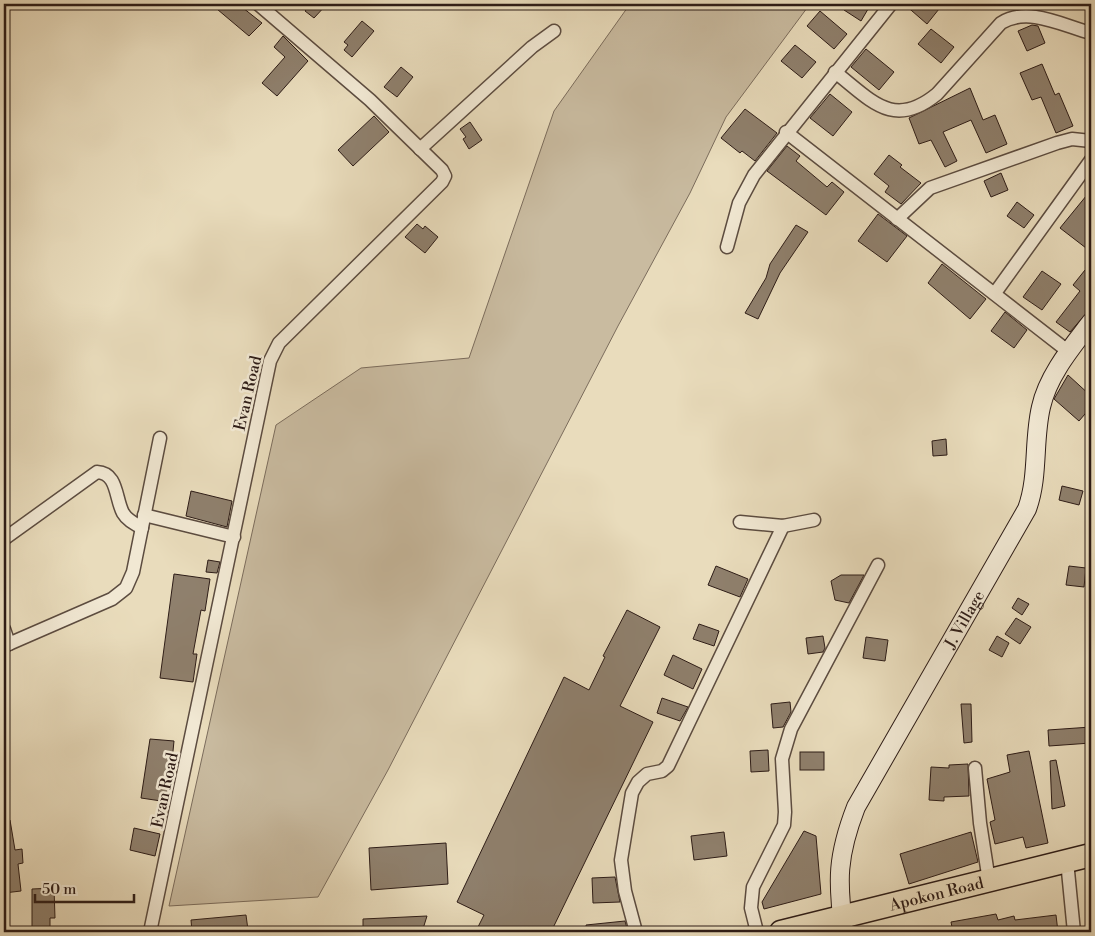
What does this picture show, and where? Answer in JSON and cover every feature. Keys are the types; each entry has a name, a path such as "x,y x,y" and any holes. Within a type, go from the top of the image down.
{"highway":[{"name":"Apokon Road","path":"781,932 843,925 989,881 1091,854"}],"street":[{"name":"Evan Road","path":"150,932 234,537 266,375 274,351 279,343 442,182 444,173 370,100 258,4"},
{"path":"726,247 745,189 786,132 891,4"},
{"path":"835,72 880,106 894,111 910,110 926,103 937,94 1002,23 1009,18 1033,16 1091,34"},
{"path":"420,149 532,47 554,31"},
{"path":"786,132 1069,352"},
{"path":"897,219 922,195 942,183 1072,139 1091,141"},
{"path":"995,293 1091,160"},
{"name":"J. Village","path":"843,925 838,877 839,862 847,829 856,807 1027,509 1033,487 1041,406 1046,389 1069,352 1091,322"},
{"path":"4,629 6,645 120,595 131,581 160,438"},
{"path":"4,539 97,472 109,476 123,513 128,520 142,528"},
{"path":"144,514 234,537"},
{"path":"740,522 783,526 814,520"},
{"path":"636,932 625,891 621,860 632,793 638,782 647,774 662,771 668,766 783,526"},
{"path":"757,932 751,908 753,888 784,825 782,759 785,745 791,729 878,565"},
{"path":"975,768 980,822 989,881"},
{"path":"1067,861 1074,932"}],"shaded area":[{"path":"630,4 810,4 726,117 690,193 618,326 388,770 318,897 169,906 276,425 361,368 469,358 554,111"}],"building":[{"path":"211,4 238,4 262,23 249,36"},
{"path":"311,4 327,4 314,18 305,11"},
{"path":"848,4 871,4 861,21 844,10"},
{"path":"904,4 933,4 939,9 927,24"},
{"path":"820,11 847,34 834,49 807,26"},
{"path":"362,21 374,31 352,57 344,50 348,45 344,42"},
{"path":"1032,25 1038,26 1045,43 1027,51 1018,31"},
{"path":"931,29 954,47 941,63 918,44"},
{"path":"283,36 308,61 277,96 262,83 285,57 274,47"},
{"path":"795,45 816,62 802,78 781,61"},
{"path":"866,49 894,72 879,90 851,67"},
{"path":"1042,64 1055,95 1059,93 1073,126 1056,133 1041,97 1032,100 1020,73"},
{"path":"401,67 413,77 397,97 384,87"},
{"path":"970,88 983,120 995,115 1007,144 986,153 971,120 943,132 957,161 945,167 931,140 919,144 909,118"},
{"path":"830,94 852,112 833,136 810,118"},
{"path":"745,109 777,133 755,161 742,151 740,153 721,138"},
{"path":"374,116 389,132 353,166 338,150"},
{"path":"470,122 482,140 469,149 463,139 466,137 460,129"},
{"path":"787,146 800,156 796,161 827,187 832,182 844,192 826,215 767,171"},
{"path":"889,155 902,165 900,167 921,183 901,204 885,192 889,186 874,174"},
{"path":"1001,173 1008,190 991,197 984,181"},
{"path":"1091,190 1091,241 1086,248 1060,228"},
{"path":"1017,202 1034,215 1024,228 1007,216"},
{"path":"878,214 907,236 887,262 858,241"},
{"path":"417,224 423,229 425,226 438,237 425,253 405,237"},
{"path":"796,225 808,232 780,273 758,319 745,313 766,278 770,264"},
{"path":"942,264 986,299 970,319 928,283"},
{"path":"1085,270 1091,275 1091,308 1070,332 1056,322 1080,291 1073,285"},
{"path":"1042,271 1061,284 1042,310 1023,297"},
{"path":"1005,312 1027,330 1014,348 991,331"},
{"path":"1068,375 1091,396 1091,407 1079,421 1054,399"},
{"path":"946,439 947,455 933,456 932,441"},
{"path":"1062,486 1083,491 1079,505 1059,500"},
{"path":"191,491 232,501 227,527 186,516"},
{"path":"208,560 220,562 217,573 206,572"},
{"path":"716,566 748,579 740,597 708,585"},
{"path":"1069,566 1086,568 1084,587 1066,585"},
{"path":"174,574 210,579 205,611 201,610 193,654 197,654 193,682 160,678"},
{"path":"841,575 864,575 849,603 835,600 831,581"},
{"path":"1018,598 1029,604 1022,615 1012,608"},
{"path":"627,610 660,627 620,706 653,722 551,932 489,932 478,927 484,915 457,902 564,677 589,690 605,657 603,656"},
{"path":"1016,618 1031,627 1020,644 1005,634"},
{"path":"699,624 719,631 714,646 693,639"},
{"path":"823,636 825,648 823,652 808,654 806,638"},
{"path":"997,636 1009,643 1002,657 989,650"},
{"path":"866,637 888,640 885,661 863,658"},
{"path":"673,655 702,669 693,689 664,675"},
{"path":"662,698 688,707 680,721 657,713"},
{"path":"790,702 791,712 783,727 773,728 771,704"},
{"path":"961,704 971,704 972,742 964,743"},
{"path":"1091,727 1091,743 1049,746 1048,730"},
{"path":"150,739 174,741 168,802 141,798"},
{"path":"768,750 769,771 751,772 750,751"},
{"path":"1029,751 1048,843 1026,848 1023,837 995,844 990,822 995,820 987,779 1010,772 1007,755"},
{"path":"800,752 824,752 824,770 800,770"},
{"path":"1056,760 1065,806 1052,809 1050,761"},
{"path":"968,764 969,796 944,797 944,801 929,800 931,767 949,768 949,765"},
{"path":"4,820 10,820 15,850 22,849 23,863 18,864 21,891 4,893"},
{"path":"134,828 160,834 155,856 130,850"},
{"path":"804,831 816,836 821,894 764,909 762,902"},
{"path":"724,832 727,856 694,860 691,836"},
{"path":"971,832 978,862 909,884 900,854"},
{"path":"446,843 448,884 371,890 369,848"},
{"path":"615,877 620,902 593,903 592,878"},
{"path":"54,888 55,918 50,918 50,932 32,932 32,889"},
{"path":"996,914 998,920 1014,916 1015,920 1056,915 1058,932 953,932 951,922"},
{"path":"246,915 248,930 192,932 191,920"},
{"path":"427,916 422,932 363,932 363,919"},
{"path":"625,921 628,932 587,932 586,925"}]}
